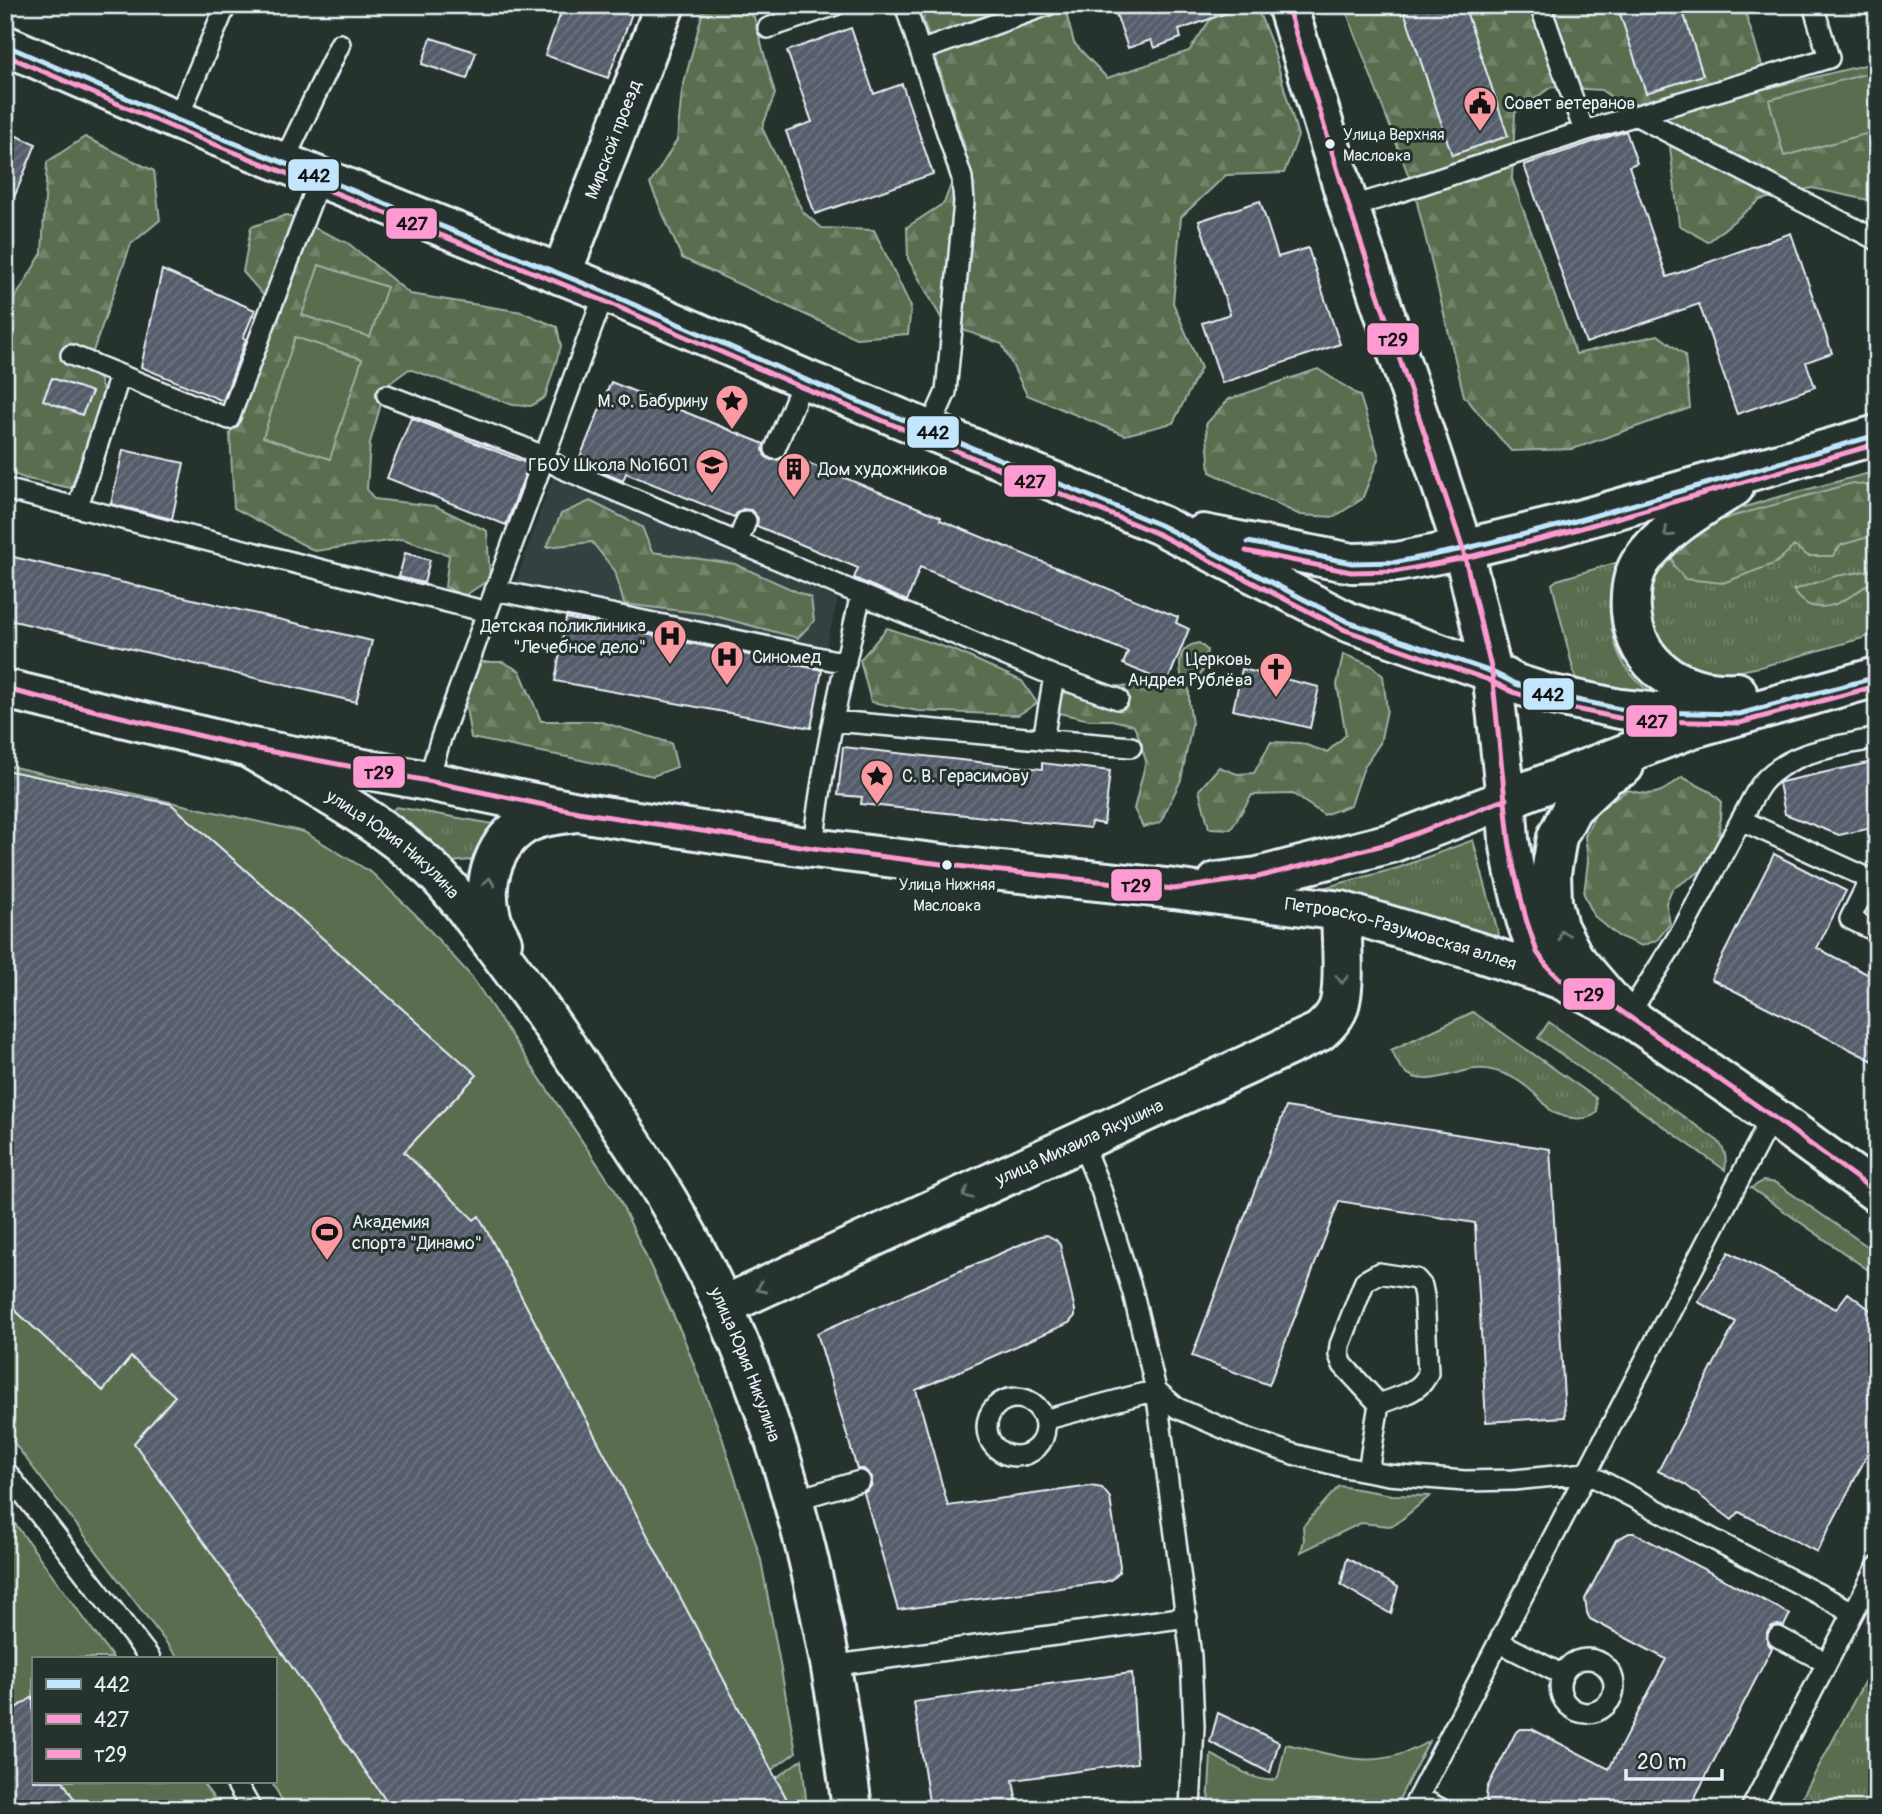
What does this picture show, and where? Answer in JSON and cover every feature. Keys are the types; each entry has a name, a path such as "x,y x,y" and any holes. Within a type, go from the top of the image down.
{"street":[{"name":"Мирской проезд","path":"561,275 665,5"},
{"path":"1287,5 1349,206 1463,549 1492,672 1509,840 1526,919 1537,952 1560,979"},
{"path":"5,45 177,120 605,292 804,379 1160,525 1348,622 1548,694 1620,709 1739,715"},
{"path":"1160,525 1352,562 1396,562 1558,526 1877,435"},
{"path":"1765,467 1678,524 1656,543 1641,562 1633,581 1630,601 1632,624 1639,643 1654,666 1672,680 1696,689 1727,693 1838,687"},
{"path":"1506,799 1693,728 1877,677"},
{"name":"Петровско-Разумовская аллея","path":"5,689 247,747 578,812 813,848 1341,911 1560,979 1623,1013 1772,1116 1877,1193"},
{"name":"Петровско-Разумовская аллея","path":"1623,1013 1574,958 1558,927 1552,902 1551,873 1557,837 1572,808 1607,775 1693,728"},
{"name":"улица Юрия Никулина","path":"247,747 348,806 395,838 432,869 514,970 614,1115 676,1216 723,1306 763,1401 794,1500 830,1666 852,1809"},
{"name":"Петровско-Разумовская аллея","path":"1174,889 1258,877 1391,843 1506,799"},
{"name":"улица Юрия Никулина","path":"514,970 491,918 487,883 492,867 500,848 512,834 529,822 549,815 578,812"},
{"name":"улица Михаила Якушина","path":"723,1306 1319,1032 1334,1017 1341,1001 1341,911"}],"lane":[{"path":"177,120 226,5"},
{"path":"768,28 836,5"},
{"path":"905,5 962,178 964,202 946,391 929,430"},
{"path":"920,51 1048,5"},
{"path":"1540,5 1584,131"},
{"path":"1349,206 1584,131 1829,58 1813,5"},
{"path":"283,163 340,44"},
{"path":"1637,116 1877,240"},
{"path":"71,355 229,419 320,178"},
{"path":"428,781 486,612 605,292"},
{"path":"78,506 120,375"},
{"path":"775,449 804,379"},
{"path":"387,394 544,457 561,468 1054,676 1118,699"},
{"path":"5,489 486,612"},
{"path":"738,542 746,522"},
{"path":"495,590 846,663"},
{"path":"813,848 834,721 861,594"},
{"path":"1043,740 1054,676"},
{"path":"834,721 1131,747"},
{"path":"1623,1013 1684,927 1761,784 1779,766 1802,755 1877,738"},
{"path":"1741,820 1870,879 1850,919 1877,932"},
{"path":"1441,1809 1415,1803 1772,1116"},
{"path":"1082,1141 1101,1190 1133,1293 1156,1390 1191,1656 1194,1726 1190,1809"},
{"path":"1379,1273 1416,1279 1422,1286 1428,1368 1426,1379 1418,1388 1379,1404 1343,1365 1339,1351 1365,1281 1379,1273"},
{"path":"1044,1420 1156,1390"},
{"path":"1156,1390 1177,1408 1259,1443 1368,1472 1477,1481 1586,1473 1853,1612"},
{"path":"1368,1472 1379,1404"},
{"path":"5,1470 149,1657"},
{"path":"794,1500 860,1481"},
{"path":"1751,1809 1877,1567"},
{"path":"830,1666 1187,1617"},
{"path":"1778,1637 1827,1663"},
{"path":"1499,1642 1563,1675"},
{"path":"236,1783 251,1809"}],"shaded area":[{"path":"553,475 838,599 825,651 515,585"}],"green space":[{"path":"714,5 733,5 754,17 775,94 762,128 803,212 822,228 874,230 911,307 908,334 856,338 682,258 650,184 677,140 682,91 703,11"},
{"path":"928,5 1064,5 1074,43 1107,78 1189,51 1212,17 1208,5 1256,5 1272,45 1298,136 1284,173 1226,175 1181,217 1173,303 1201,368 1173,423 1125,435 1027,395 1002,344 944,323 908,259 907,227 944,203 965,147 923,19"},
{"path":"1344,5 1743,5 1769,88 1877,62 1877,207 1868,200 1812,188 1760,200 1708,242 1679,225 1669,138 1601,90 1551,87 1515,113 1512,179 1576,354 1658,335 1685,355 1690,408 1573,449 1511,451 1464,396 1414,190"},
{"path":"1869,73 1877,100 1877,131 1784,156 1769,100"},
{"path":"85,137 154,171 160,220 131,244 90,360 106,401 93,426 71,488 27,479 5,471 5,307 17,295 42,253 47,162"},
{"path":"286,215 348,243 410,294 522,312 557,327 561,346 545,397 531,406 513,405 409,369 386,386 370,443 367,489 374,499 435,506 487,531 490,579 464,596 445,587 449,555 403,539 315,551 234,508 230,434 274,307 243,272 251,227"},
{"path":"319,265 387,287 370,337 302,315"},
{"path":"295,337 362,359 330,459 263,437"},
{"path":"1318,369 1360,396 1379,457 1362,499 1334,517 1300,515 1210,472 1206,424 1229,399"},
{"path":"1877,471 1877,634 1722,675 1695,671 1676,661 1663,649 1651,630 1647,578 1710,518"},
{"path":"1853,483 1870,486 1877,498 1875,535 1841,545 1833,556 1808,556 1794,546 1776,563 1723,583 1685,579 1674,566 1671,552 1684,538 1723,519"},
{"path":"590,501 642,527 652,552 735,564 811,598 814,621 798,638 707,614 624,604 615,571 592,542 547,547 561,514"},
{"path":"1618,564 1610,604 1614,641 1625,666 1651,696 1580,684 1575,677 1552,584 1557,580"},
{"path":"1873,570 1871,582 1842,601 1826,606 1807,604 1793,590 1836,576"},
{"path":"887,628 956,651 1022,681 1037,703 1018,715 918,711 871,702 860,660"},
{"path":"1199,643 1207,650 1205,666 1200,676 1192,681 1189,689 1192,724 1181,780 1160,823 1143,827 1134,809 1146,761 1133,725 1054,712 1059,687 1082,692 1118,686 1160,689 1176,687 1182,679 1180,661 1183,651"},
{"path":"1343,654 1371,665 1383,676 1387,710 1380,743 1364,767 1351,805 1324,815 1293,794 1252,795 1231,829 1209,828 1199,790 1219,767 1237,774 1254,773 1271,742 1300,743 1327,752 1346,735 1337,685"},
{"path":"480,662 503,662 520,671 541,721 598,721 671,743 677,767 653,776 471,738 464,696"},
{"name":"Академия спорта \"Динамо\"","path":"5,765 304,832 372,873 415,914 471,976 615,1190 682,1334 722,1437 761,1560 796,1752 718,1809 287,1809 272,1783 276,1783 276,1657 177,1657 5,1431"},
{"path":"1682,777 1711,792 1721,801 1719,841 1706,868 1672,889 1666,903 1670,924 1657,940 1642,946 1618,936 1594,916 1584,894 1588,861 1585,836 1598,809 1628,790 1651,794 1669,787"},
{"path":"396,807 493,824 496,830 481,859 441,863 394,815 393,810"},
{"path":"1473,840 1501,943 1304,893 1398,868"},
{"path":"1473,1012 1596,1098 1595,1114 1580,1118 1558,1114 1521,1083 1492,1070 1475,1069 1427,1079 1410,1075 1400,1067 1391,1050"},
{"path":"1549,1022 1718,1141 1725,1154 1725,1170 1538,1038"},
{"path":"1763,1181 1776,1183 1877,1253 1877,1276 1751,1188"},
{"path":"1339,1486 1392,1495 1430,1496 1396,1524 1389,1526 1361,1523 1301,1552 1303,1526"},
{"path":"5,1510 112,1657 32,1657 32,1783 202,1783 222,1809 5,1809"},
{"path":"1877,1658 1877,1809 1796,1809"},
{"path":"1429,1741 1394,1809 1348,1809 1311,1801 1287,1809 1208,1809 1211,1754 1254,1777 1271,1780 1278,1778 1286,1744 1341,1757 1375,1759 1410,1751"},
{"path":"802,1759 807,1809 733,1809"}],"building":[{"path":"564,5 635,5 608,78 545,55"},
{"path":"1113,5 1238,5 1238,9 1179,30 1181,38 1154,48 1151,40 1128,48"},
{"path":"1402,5 1464,5 1508,136 1452,155"},
{"path":"1617,5 1681,5 1703,75 1646,93"},
{"path":"851,28 874,94 902,84 933,174 815,214 786,131 812,122 787,51"},
{"path":"431,38 476,52 467,79 422,64"},
{"path":"5,131 36,144 6,217 5,217"},
{"path":"1626,131 1637,163 1629,166 1667,277 1791,233 1832,353 1806,362 1815,387 1737,414 1699,304 1586,343 1524,165"},
{"path":"1260,201 1278,257 1308,248 1340,344 1222,383 1202,323 1230,314 1199,221"},
{"path":"162,270 255,310 223,401 141,367"},
{"path":"52,378 92,392 82,415 43,400"},
{"name":"Дом художников","path":"611,382 764,444 765,456 771,460 782,459 786,454 1178,617 1176,623 1189,629 1167,683 1123,664 1128,652 920,567 907,601 854,578 858,568 757,526 758,518 751,510 743,509 734,517 626,473 623,481 578,462"},
{"path":"411,418 529,464 506,525 387,478"},
{"path":"123,450 184,463 172,519 111,504"},
{"path":"405,553 430,560 424,583 399,577"},
{"path":"5,555 372,641 356,702 5,619"},
{"path":"566,618 822,670 811,728 555,681"},
{"name":"Церковь Андрея Рублёва","path":"1242,669 1319,687 1310,728 1233,710"},
{"path":"843,747 1042,769 1042,763 1110,771 1104,824 1091,822 1090,828 861,804 862,797 838,795"},
{"path":"1877,761 1877,827 1839,835 1785,814 1779,783"},
{"name":"Академия спорта \"Динамо\"","path":"5,770 171,804 477,1075 404,1152 474,1220 479,1216 792,1809 392,1809 134,1443 175,1396 131,1357 103,1391 5,1301"},
{"path":"1774,854 1846,891 1817,948 1877,979 1877,1063 1711,979"},
{"path":"1286,1107 1550,1149 1565,1417 1486,1422 1475,1223 1339,1201 1269,1385 1192,1356"},
{"path":"1047,1235 1060,1245 1075,1316 1069,1323 916,1390 948,1506 1091,1486 1102,1488 1110,1498 1119,1572 1111,1580 1104,1582 898,1610 864,1493 872,1485 872,1477 864,1469 857,1469 817,1333"},
{"path":"1729,1252 1836,1309 1848,1293 1877,1315 1877,1436 1817,1552 1739,1512 1732,1520 1683,1483 1658,1471 1736,1322 1698,1302"},
{"path":"1634,1533 1790,1614 1784,1626 1772,1626 1767,1632 1767,1643 1772,1648 1689,1809 1490,1809 1486,1799 1487,1788 1516,1732 1521,1729 1532,1729 1609,1769 1666,1659 1590,1619 1587,1613 1585,1599 1616,1540"},
{"path":"1347,1558 1398,1587 1391,1614 1341,1585"},
{"path":"1132,1673 1137,1763 1013,1780 1018,1809 930,1809 914,1702"},
{"path":"32,1698 32,1783 64,1783 80,1809 5,1809 5,1715"},
{"path":"1218,1713 1279,1742 1270,1773 1210,1742"}],"transit line":[{"name":"т29","path":"1287,5 1349,207 1463,549 1492,672 1514,869 1537,952 1560,979 1618,1009 1877,1193"},
{"name":"442","path":"5,45 177,120 605,292 804,379 1160,525 1348,622 1492,672 1516,684 1548,694 1620,709 1739,714 1877,677"},
{"name":"427","path":"5,55 174,128 602,300 801,387 1156,533 1345,630 1489,680 1513,692 1546,703 1619,718 1739,723 1877,686"},
{"name":"442","path":"1248,542 1352,563 1397,562 1558,526 1877,435"},
{"name":"427","path":"1246,551 1351,572 1399,571 1465,558 1560,534 1877,444"},
{"name":"т29","path":"5,689 247,747 578,812 813,848 1174,889 1258,877 1391,843 1506,799"}],"place":[{"name":"Совет ветеранов","path":"1480,133"},
{"name":"Улица Верхняя Масловка","path":"1330,144"},
{"name":"М. Ф. Бабурину","path":"732,431"},
{"name":"ГБОУ Школа №1601","path":"712,495"},
{"name":"Дом художников","path":"794,499"},
{"name":"Детская поликлиника \"Лечебное дело\"","path":"670,666"},
{"name":"Синомед","path":"727,687"},
{"name":"Церковь Андрея Рублёва","path":"1276,699"},
{"name":"С. В. Герасимову","path":"877,806"},
{"name":"Улица Нижняя Масловка","path":"947,865"},
{"name":"Академия спорта \"Динамо\"","path":"327,1262"}]}
